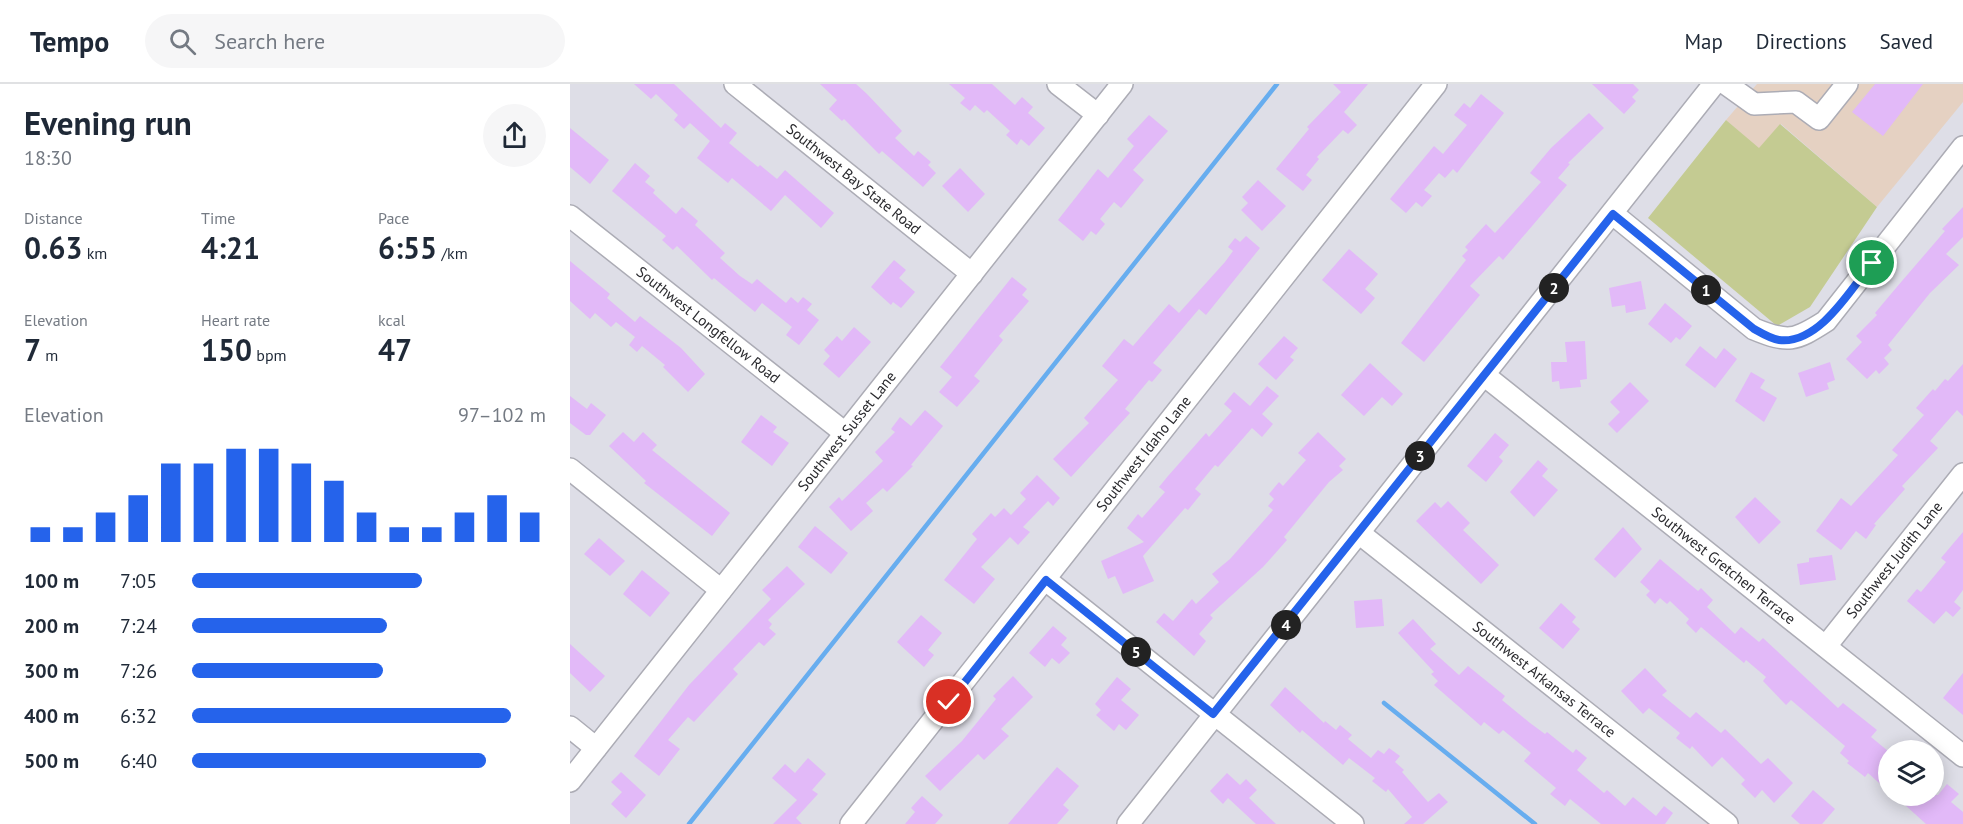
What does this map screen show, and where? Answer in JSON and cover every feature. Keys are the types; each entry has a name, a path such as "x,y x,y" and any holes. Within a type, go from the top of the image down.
{"street":[{"name":"Southwest Bay State Road","path":"735,84 972,274"},
{"path":"1058,84 1098,115"},
{"name":"Southwest Susset Lane","path":"570,780 1122,84"},
{"name":"Southwest Idaho Lane","path":"851,824 1436,84"},
{"path":"1128,824 1714,84"},
{"path":"1726,84 1754,104 1796,102 1819,119 1847,84"},
{"path":"1773,103 1788,84"},
{"path":"1613,214 1754,329 1780,340 1805,335 1826,321 1963,147"},
{"name":"Southwest Longfellow Road","path":"570,216 845,434"},
{"name":"Southwest Gretchen Terrace","path":"1484,375 1963,756"},
{"path":"570,470 721,590"},
{"name":"Southwest Judith Lane","path":"1826,646 1963,474"},
{"name":"Southwest Arkansas Terrace","path":"1359,533 1727,824"},
{"path":"1046,580 1353,824"},
{"path":"570,728 596,748"}],"shaded area":[{"path":"1757,84 1963,84 1963,102 1877,207 1781,124 1759,149 1726,120"}],"green space":[{"path":"1726,120 1759,148 1780,124 1877,207 1810,307 1777,326 1648,218"}],"building":[{"path":"634,84 674,84 721,128 725,123 737,133 729,143 758,167 760,165 777,179 785,170 834,213 821,228 785,195 771,211 732,178 728,183 697,158 710,141 690,123 684,129 674,120 678,115 656,94 651,99"},
{"path":"820,84 856,84 902,131 895,138 914,156 918,151 931,162 928,165 936,173 923,187 882,151 879,154 844,119 842,121 829,109 837,100"},
{"path":"949,84 992,84 1015,105 1022,97 1033,107 1028,113 1045,128 1029,146 1021,139 1017,145 1006,135 1010,131 987,110 984,113 975,105 970,111 960,103 965,98"},
{"path":"1333,84 1368,84 1344,112 1357,125 1348,134 1343,130 1317,157 1319,159 1306,175 1312,180 1303,191 1276,169 1309,129 1307,127 1341,92"},
{"path":"1592,84 1633,84 1639,90 1632,97 1636,101 1624,114"},
{"path":"1875,84 1923,84 1883,136 1852,112"},
{"path":"1481,94 1504,113 1457,173 1453,169 1445,178 1439,173 1424,190 1432,196 1422,207 1416,202 1406,213 1390,199 1434,146 1443,154 1467,125 1454,115 1464,103 1470,108"},
{"path":"1589,113 1604,128 1568,163 1570,164 1558,178 1567,185 1503,260 1499,256 1470,286 1480,295 1424,362 1401,343 1466,260 1462,256 1468,250 1465,247 1486,224 1495,233 1541,182 1530,173 1551,148"},
{"path":"1149,115 1168,131 1133,170 1144,180 1121,208 1114,202 1100,219 1105,224 1096,235 1091,231 1083,241 1058,220 1098,169 1108,178 1134,146 1127,139"},
{"path":"570,128 609,160 590,184 570,167"},
{"path":"635,163 650,176 645,182 655,190 653,193 676,214 682,207 698,221 695,225 725,253 720,258 740,276 752,284 757,279 786,303 791,297 798,303 803,297 812,304 807,310 819,320 799,345 786,335 792,327 762,303 755,312 714,278 712,280 677,246 673,250 662,240 666,236 612,191"},
{"path":"960,168 985,194 968,212 942,186"},
{"path":"1258,180 1286,206 1262,231 1241,210 1248,203 1242,197"},
{"path":"1963,207 1963,237 1946,254 1959,265 1930,293 1888,345 1892,350 1884,358 1889,364 1879,374 1876,370 1867,379 1846,359 1862,342 1856,336 1877,315 1875,313 1945,231 1942,229"},
{"path":"1246,236 1260,248 1206,315 1199,309 1153,363 1162,370 1152,382 1149,380 1125,409 1130,413 1071,477 1053,459 1089,423 1084,418 1118,380 1102,366 1124,339 1133,346 1169,304 1179,313 1225,262 1233,251 1228,247 1235,238 1240,242"},
{"path":"1349,249 1378,274 1365,289 1375,298 1361,314 1322,280"},
{"path":"894,260 906,270 899,278 915,292 901,308 893,302 891,305 871,287"},
{"path":"570,261 610,294 607,298 635,322 640,316 681,348 705,374 688,392 663,367 665,365 642,346 637,352 629,345 635,337 616,322 611,327 595,313 590,319 570,301"},
{"path":"1012,277 1027,289 1022,295 1029,301 999,336 1003,340 974,376 980,381 957,407 939,392 952,377 940,367"},
{"path":"1641,281 1646,309 1626,313 1625,305 1612,307 1609,288"},
{"path":"1665,303 1692,326 1680,340 1676,337 1671,343 1648,324"},
{"path":"854,327 871,342 839,378 823,364 830,356 824,350 837,336 842,341"},
{"path":"1284,336 1298,348 1290,357 1294,360 1276,380 1258,364"},
{"path":"1585,341 1587,379 1580,380 1581,387 1560,389 1559,381 1552,382 1551,362 1567,362 1565,342"},
{"path":"1700,346 1716,359 1724,348 1737,359 1715,388 1685,365"},
{"path":"1830,362 1835,380 1827,383 1829,389 1806,397 1798,373"},
{"path":"1370,363 1403,394 1392,406 1382,397 1364,416 1341,395"},
{"path":"1963,364 1963,416 1957,410 1930,441 1938,448 1902,486 1905,489 1874,524 1876,525 1866,539 1856,531 1841,550 1816,531 1841,498 1851,506 1898,455 1892,450 1924,415 1916,408 1933,389 1935,391 1945,379 1948,381"},
{"path":"1751,372 1765,380 1760,388 1777,398 1764,422 1735,401"},
{"path":"1630,382 1649,401 1617,433 1608,424 1620,412 1610,402"},
{"path":"1267,386 1279,396 1262,414 1273,424 1262,437 1252,428 1218,467 1215,465 1195,489 1201,494 1188,510 1185,508 1143,556 1154,581 1123,594 1115,576 1108,579 1101,561 1144,542 1127,528 1138,514 1142,518 1165,492 1159,487 1206,433 1209,437 1232,411 1224,404 1234,392 1250,406"},
{"path":"570,396 587,409 591,403 606,415 590,435 586,435 570,423"},
{"path":"925,410 943,426 911,465 913,466 887,492 883,488 866,503 873,511 851,531 829,507 839,497 842,501 883,461 875,452 895,432 891,429 900,417 911,426"},
{"path":"761,415 777,427 773,432 789,443 772,466 741,442"},
{"path":"623,432 634,442 643,432 657,445 652,450 730,513 712,536 644,483 646,481 609,446"},
{"path":"1318,432 1346,459 1339,466 1343,470 1329,482 1284,537 1287,540 1263,567 1210,615 1213,618 1199,634 1206,641 1194,656 1156,622 1164,613 1173,621 1192,599 1196,604 1219,582 1212,574 1230,559 1273,510 1268,506 1274,499 1269,494 1279,482 1283,486 1306,460 1298,453"},
{"path":"1495,433 1509,445 1499,457 1503,461 1486,482 1467,466"},
{"path":"1538,460 1548,469 1542,476 1558,490 1534,517 1510,492"},
{"path":"1037,475 1060,498 1053,506 1048,501 1023,527 1030,532 1018,545 1010,537 981,567 995,579 974,604 944,580 977,539 972,534 991,513 995,517 1004,508 1011,515 1026,499 1020,493"},
{"path":"1755,497 1781,522 1759,544 1735,517"},
{"path":"1448,501 1470,523 1463,530 1499,565 1481,584 1416,521 1435,502 1441,508"},
{"path":"815,526 848,553 831,574 798,547"},
{"path":"1623,527 1642,549 1615,578 1594,559"},
{"path":"1963,532 1963,590 1954,602 1961,608 1953,617 1946,611 1934,624 1907,601 1917,589 1921,592 1946,562 1941,558"},
{"path":"599,538 625,561 610,576 584,554"},
{"path":"1832,555 1836,580 1800,585 1797,564 1809,562 1809,558"},
{"path":"1660,559 1698,591 1701,588 1713,600 1707,607 1735,634 1741,627 1759,642 1763,638 1838,708 1843,703 1877,730 1871,737 1878,743 1878,782 1868,773 1865,777 1847,763 1849,761 1840,753 1845,746 1791,700 1786,705 1763,681 1766,677 1746,660 1744,663 1701,627 1696,633 1686,623 1689,619 1670,601 1667,604 1660,598 1655,604 1646,595 1650,591 1640,582"},
{"path":"787,566 805,584 768,620 772,624 769,628 776,634 764,646 759,642 733,669 738,674 694,722 688,717 668,740 680,749 659,776 634,756 689,685 771,599 762,590"},
{"path":"642,570 670,593 650,617 623,594"},
{"path":"1382,599 1384,626 1356,628 1354,601"},
{"path":"1561,603 1576,617 1572,622 1580,629 1563,649 1539,628"},
{"path":"921,615 942,633 928,650 934,655 924,667 897,642"},
{"path":"1413,619 1436,644 1430,649 1459,675 1468,666 1505,696 1502,700 1530,723 1545,734 1547,732 1573,753 1576,749 1587,758 1577,770 1604,793 1607,790 1625,806 1633,797 1656,816 1664,806 1673,813 1665,824 1601,824 1570,799 1565,806 1550,794 1556,788 1524,761 1531,753 1503,730 1499,734 1484,722 1481,726 1434,685 1438,681 1431,674 1434,672 1398,633"},
{"path":"1053,626 1067,638 1061,645 1070,653 1059,664 1052,658 1045,667 1029,653"},
{"path":"570,644 605,676 590,692 570,673"},
{"path":"1645,668 1667,691 1662,695 1690,718 1696,712 1721,733 1725,729 1761,764 1768,758 1793,783 1774,803 1762,790 1755,798 1741,784 1745,780 1722,757 1712,767 1692,746 1690,749 1676,738 1680,733 1649,708 1643,714 1621,691"},
{"path":"1963,673 1963,715 1943,698"},
{"path":"1013,676 1033,697 1001,729 1009,736 984,760 978,754 940,791 925,776 962,741 996,699 993,696"},
{"path":"1117,677 1131,689 1121,700 1139,715 1126,730 1119,724 1114,731 1096,715 1101,710 1095,704"},
{"path":"1285,687 1324,723 1325,721 1336,730 1340,725 1352,735 1348,739 1371,758 1378,750 1384,754 1389,748 1400,756 1395,762 1404,770 1402,772 1428,802 1439,793 1448,802 1423,824 1404,824 1412,817 1388,789 1386,792 1372,781 1375,778 1349,758 1343,765 1302,730 1300,733 1270,705"},
{"path":"808,758 826,774 812,790 818,794 796,818 802,824 773,824 797,800 772,778 785,764 795,773"},
{"path":"1057,767 1079,786 1063,805 1069,810 1057,824 1008,824"},
{"path":"621,772 646,795 626,818 611,804 622,792 611,782"},
{"path":"1227,773 1240,785 1246,779 1257,790 1249,798 1276,824 1256,824 1228,798 1223,804 1210,791"},
{"path":"1947,784 1959,794 1951,802 1963,812 1963,824 1926,824 1906,806 1944,806 1944,788"},
{"path":"1813,790 1835,809 1822,824 1800,824 1791,816"},
{"path":"922,796 943,815 935,824 905,824 915,812 911,808"}],"waterway":[{"path":"689,824 1277,84"},
{"path":"1384,703 1535,824"}],"route":[{"path":"949,702 1046,580 1213,714 1613,214 1754,329 1780,340 1805,335 1826,321 1872,263"}]}
